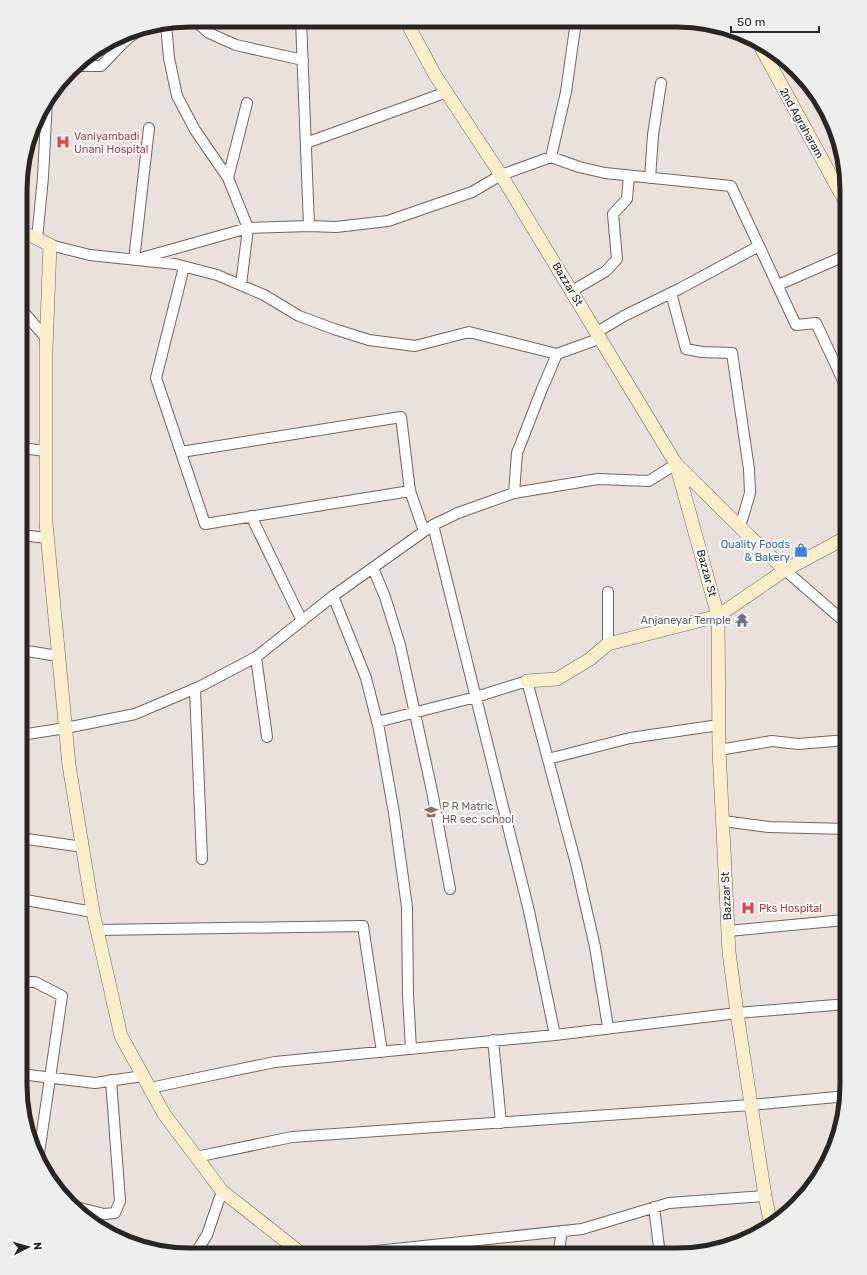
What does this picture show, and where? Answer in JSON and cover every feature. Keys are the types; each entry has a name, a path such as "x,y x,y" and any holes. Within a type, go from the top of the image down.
{"main road":[{"name":"Bazzar St","path":"409,27 435,75 501,175 676,464 718,616 719,750 729,952 751,1105 770,1219"},
{"name":"2nd Agraharam","path":"763,51 840,192"},
{"path":"27,234 50,245 46,338 47,538 70,765 93,912 121,1036 164,1114 222,1191 294,1248"},
{"path":"676,464 740,528 786,570"},
{"path":"527,682 557,679 590,659 608,644 718,616 786,570 840,541"}],"street":[{"path":"202,27 209,33 236,45 303,60"},
{"path":"301,27 309,226"},
{"path":"551,156 566,92 575,27"},
{"path":"166,28 169,58 177,96 195,130 228,178 248,228 241,285"},
{"path":"84,66 101,66 133,37"},
{"path":"650,178 653,135 661,83"},
{"path":"306,143 447,92"},
{"path":"228,178 248,104"},
{"path":"36,239 43,177 46,113"},
{"path":"134,260 149,128"},
{"path":"134,260 248,228 309,226 336,227 388,221 472,192 501,175 551,156 579,167 605,173 731,186 796,325 816,322 840,374"},
{"path":"572,291 606,271 617,259 613,214 627,198 629,176"},
{"path":"50,245 90,255 175,264 217,275 264,295 299,316 369,340 414,346 469,332 558,354 599,335 624,316 670,294 759,246"},
{"path":"778,285 840,258"},
{"path":"184,267 156,378 205,524 410,491"},
{"path":"670,294 686,349 702,352 732,353 749,469 750,493 740,528"},
{"path":"27,315 46,338"},
{"path":"514,493 517,453 542,389 558,354"},
{"path":"180,452 401,416 410,491 429,528 476,697 529,911 555,1035"},
{"path":"27,449 46,451"},
{"path":"27,734 135,714 195,688 256,657 333,596 429,528 458,513 514,493 598,479 649,481 676,464"},
{"path":"251,516 302,621"},
{"path":"27,536 47,538"},
{"path":"374,568 389,609 400,646 432,791 450,890"},
{"path":"786,570 840,618"},
{"path":"608,592 608,644"},
{"path":"333,596 366,678 377,722 394,813 407,907 408,995 411,1050"},
{"path":"27,651 58,656"},
{"path":"256,657 267,737"},
{"path":"377,722 476,697 527,682 576,864 593,940 608,1027"},
{"path":"195,688 202,859"},
{"path":"548,758 630,738 719,725"},
{"path":"719,750 772,741 798,744 840,741"},
{"path":"723,822 769,827 840,829"},
{"path":"27,839 83,847"},
{"path":"27,900 93,912"},
{"path":"728,931 840,921"},
{"path":"97,930 363,926 382,1052"},
{"path":"27,982 35,982 62,996 40,1149"},
{"path":"27,1075 95,1083 111,1080 146,1082 275,1062 555,1035 608,1027 737,1012 840,1005"},
{"path":"493,1040 501,1123"},
{"path":"83,1209 104,1214 115,1213 120,1201 111,1080"},
{"path":"196,1157 292,1137 751,1105 840,1097"},
{"path":"199,1248 208,1235 222,1191"},
{"path":"404,1248 582,1229 669,1203 765,1196"},
{"path":"654,1207 659,1248"},
{"path":"559,1248 562,1231"}],"place":[{"name":"Vaniyambadi Unani Hospital","path":"63,142"},
{"name":"Quality Foods & Bakery","path":"801,550"},
{"name":"Anjaneyar Temple","path":"742,620"},
{"name":"P R Matric HR sec school","path":"431,812"},
{"name":"Pks Hospital","path":"748,908"}]}
